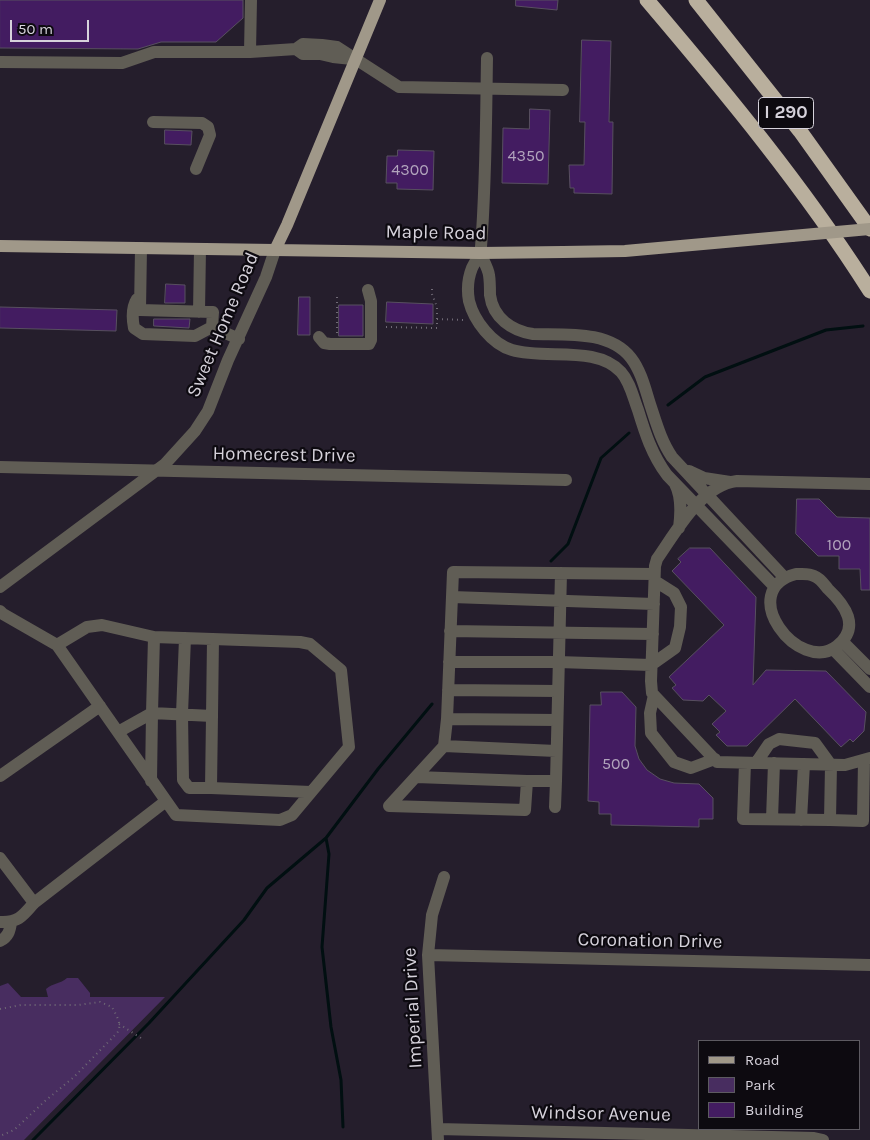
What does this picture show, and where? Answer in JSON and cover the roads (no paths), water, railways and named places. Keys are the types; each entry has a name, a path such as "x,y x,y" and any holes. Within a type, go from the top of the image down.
{"highway":[{"name":"I 290","path":"646,0 774,153 851,261 870,291"},
{"name":"I 290","path":"696,0 800,131 870,229"}],"main road":[{"name":"Sweet Home Road","path":"275,250 380,0"},
{"name":"Maple Road","path":"0,246 480,253 625,251 870,229"}],"street":[{"path":"250,52 251,0"},
{"path":"0,62 122,63 154,52 250,52 296,49 303,54 320,54 355,59 399,87 563,90"},
{"path":"487,58 484,211 480,253 471,269 467,287 473,312 479,323 489,335 509,349 524,353 591,356 615,366 623,374 629,385 658,463 696,503 779,581"},
{"path":"153,122 202,124 208,127 210,134 196,169"},
{"path":"141,248 140,310 213,312 212,327"},
{"path":"198,312 200,249"},
{"name":"Sweet Home Road","path":"0,587 156,471 187,441 204,418 266,276 275,250"},
{"path":"480,253 489,273 490,297 494,308 508,326 528,333 598,338 617,346 632,358 638,369 664,446 708,495 779,581"},
{"path":"319,338 324,343 330,344 369,344 371,340 371,301 368,290"},
{"path":"140,295 133,306 133,323 134,328 143,334 195,336 212,327"},
{"path":"212,327 239,339"},
{"path":"638,411 652,408"},
{"name":"Homecrest Drive","path":"0,467 566,480"},
{"path":"682,467 704,478 730,482 870,484"},
{"path":"674,481 678,490 681,509 679,528"},
{"path":"730,482 696,503 657,559 650,681 652,693 717,762 751,763 774,763 831,765 845,765 867,759 866,821 743,819 751,763 770,744 779,739 815,743 831,765 830,820"},
{"path":"449,662 651,664 674,648 680,627 681,607 674,593 655,578 561,573 453,572 450,631 447,719 444,746 389,806 525,810 528,781"},
{"path":"555,807 561,573"},
{"path":"796,574 816,576 842,602 847,611 849,621 848,631 838,646 823,652 803,649 796,645 777,626 772,617 770,604 779,581 796,574"},
{"path":"452,597 654,604"},
{"path":"0,611 2,614 57,645 176,815 280,820 292,815 349,747 341,670 310,644 300,642 154,637 102,625 87,627 57,645"},
{"path":"450,631 653,634"},
{"path":"151,781 154,637"},
{"path":"185,638 182,714 183,780 189,788 312,792"},
{"path":"211,788 213,639"},
{"path":"838,646 866,667 870,687"},
{"path":"448,690 558,690"},
{"path":"654,695 650,713 651,733 674,762 691,768 715,759"},
{"path":"0,776 100,706"},
{"path":"118,732 152,713 212,716"},
{"path":"447,719 557,720"},
{"path":"444,746 556,751"},
{"path":"772,819 774,763"},
{"path":"801,820 804,764"},
{"path":"416,777 556,781"},
{"path":"0,941 5,939 10,931 6,922 23,916 34,903 166,801"},
{"path":"0,858 34,903"},
{"name":"Imperial Drive","path":"438,1135 428,954 432,915 444,877"},
{"name":"Coronation Drive","path":"428,954 870,965"},
{"name":"Windsor Avenue","path":"438,1135 814,1138 823,1140"}],"waterway":[{"path":"668,405 705,377 826,330 863,326"},
{"path":"551,561 568,544 601,458 629,433"},
{"path":"33,1140 149,1023 244,920 267,888 326,838 378,769 432,704"},
{"path":"326,838 329,854 322,947 331,1027 341,1080 343,1127"}]}
